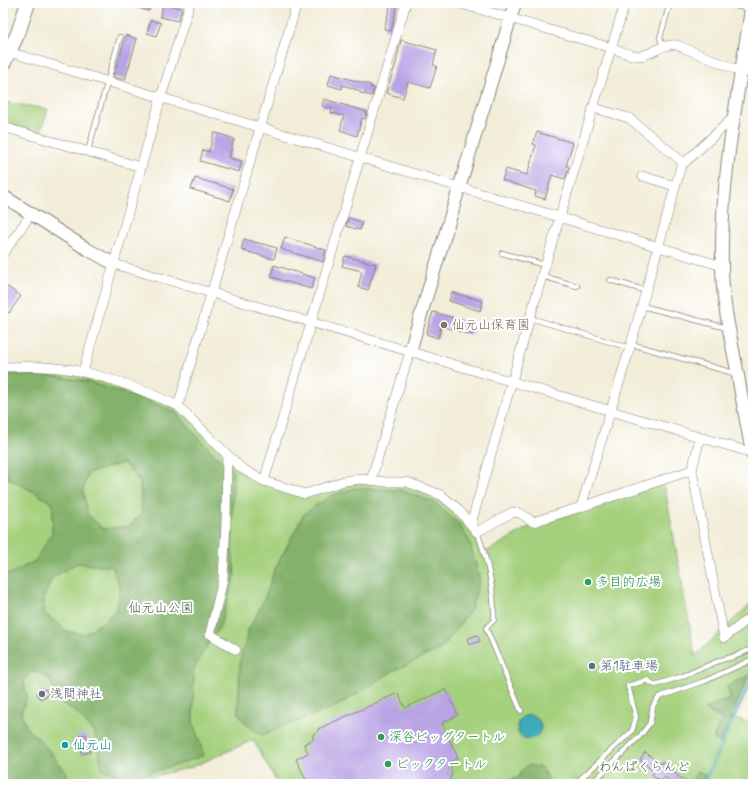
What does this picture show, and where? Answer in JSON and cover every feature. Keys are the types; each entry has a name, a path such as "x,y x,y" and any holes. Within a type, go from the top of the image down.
{"main road":[{"path":"6,58 28,3"}],"street":[{"path":"83,372 189,3"},
{"path":"178,406 297,3"},
{"path":"264,481 406,3"},
{"path":"458,3 632,55 639,56 671,44 747,72"},
{"path":"371,480 515,3"},
{"path":"471,524 545,265 625,3"},
{"path":"3,196 87,249 114,264 753,454 729,328 724,295 722,266 723,202 734,117 747,72 752,6"},
{"path":"6,58 108,81 722,266"},
{"path":"594,108 628,118 684,162"},
{"path":"581,507 647,291 681,166 734,117"},
{"path":"3,127 141,167"},
{"path":"642,176 675,186"},
{"path":"3,254 31,214"},
{"path":"3,366 60,368 83,372 120,383 178,406 241,468 264,481 306,494 344,481 361,479 407,482 441,494 457,508 477,532 513,512 520,513 533,522 692,470"},
{"path":"700,438 692,470 724,638 753,615"},
{"path":"227,454 226,523 223,579 210,634 236,650"}],"lane":[{"path":"663,46 660,38 670,3"},
{"path":"722,3 752,6"},
{"path":"88,152 120,37"},
{"path":"502,252 545,265"},
{"path":"542,276 577,286"},
{"path":"610,280 647,291"},
{"path":"642,306 729,328"},
{"path":"530,318 737,374"},
{"path":"477,532 486,563 494,604 494,620 486,628 521,711"},
{"path":"576,784 632,731 636,718 628,686 647,680 655,685 683,676 753,648"},
{"path":"591,784 640,736 650,723 653,706 659,697 705,681 753,659"}],"green space":[{"path":"3,102 48,109 40,134 3,123"},
{"name":"仙元山公園","path":"3,370 59,370 120,386 179,409 222,452 295,495 342,485 361,483 400,484 438,497 454,510 476,539 481,555 527,528 664,483 695,656 753,602 753,674 750,675 732,716 753,725 753,784 278,784 253,740 192,767 121,784 3,784"},
{"path":"3,374 53,376 85,381 149,401 176,413 211,451 233,471 232,548 235,576 220,626 194,669 193,722 204,755 175,766 138,775 120,776 102,769 95,733 78,714 62,703 48,677 31,670 24,682 27,697 21,713 28,730 41,741 67,773 69,784 3,784 3,573 8,575 35,561 52,533 53,504 9,479 3,467","holes":["124,463 140,483 142,513 129,526 103,529 88,515 83,491 88,473","77,563 112,566 120,588 117,609 104,621 85,634 67,631 43,612 45,594 52,578"]},
{"path":"356,488 401,490 434,502 457,522 469,540 480,580 471,609 442,648 393,671 337,706 262,735 246,724 238,713 240,661 248,631 264,600 275,569 304,514 330,496"},
{"path":"750,675 720,743 713,738 722,719 704,709 731,698 727,686"},
{"path":"529,765 542,768 550,784 488,784 500,778 504,782 519,777 523,769"},
{"path":"697,771 705,774 701,784 691,784"}],"water":[{"path":"529,715 534,716 540,722 540,732 534,738 529,739 524,738 518,732 517,727 518,722 524,716"}],"building":[{"path":"128,3 151,3 149,11 128,5"},
{"path":"391,3 398,3 391,31 384,29"},
{"path":"163,4 182,8 178,21 160,17"},
{"path":"151,20 161,23 156,36 147,33"},
{"path":"126,35 137,39 125,80 113,77"},
{"path":"401,40 437,50 433,65 437,66 430,88 408,82 403,98 386,93 396,63"},
{"path":"331,74 371,85 370,87 374,88 372,96 360,93 360,91 343,85 342,89 328,85"},
{"path":"324,99 367,112 365,119 362,118 357,136 340,130 344,116 331,113 332,109 322,106"},
{"path":"537,132 573,143 566,166 569,167 565,179 552,175 545,199 535,196 536,191 502,180 506,169 527,175 536,145 533,144"},
{"path":"214,133 234,139 229,158 242,161 239,172 200,161 203,150 209,152"},
{"path":"195,178 233,189 230,201 191,189"},
{"path":"348,218 362,222 360,230 346,226"},
{"path":"285,237 326,250 323,262 281,249"},
{"path":"244,239 277,248 274,259 241,250"},
{"path":"345,256 376,264 368,290 358,287 362,271 342,266"},
{"path":"274,265 315,278 311,289 271,277"},
{"path":"3,284 21,296 9,313 3,309"},
{"path":"452,292 483,301 480,311 449,301"},
{"path":"433,312 475,324 472,335 441,326 438,338 426,334"},
{"path":"477,635 480,641 469,645 467,639"},
{"path":"46,689 49,695 40,699 37,693"},
{"name":"深谷ビッグタートル","path":"446,689 458,715 442,723 458,758 449,762 452,773 449,784 308,784 296,759 308,753 304,744 314,739 312,735 319,731 318,729 398,693 405,708"},
{"path":"86,734 90,752 82,754 77,736"},
{"path":"645,752 661,764 662,761 671,768 670,770 689,784 673,784 664,777 661,782 652,775 655,771 640,760"}],"waterway":[{"path":"703,784 753,677"}],"place":[{"name":"仙元山保育園","path":"444,325"},
{"name":"多目的広場","path":"588,582"},
{"name":"第1駐車場","path":"592,666"},
{"name":"浅間神社","path":"42,694"},
{"name":"深谷ビッグタートル","path":"381,737"},
{"name":"仙元山","path":"65,745"},
{"name":"ビックタートル","path":"388,764"}],"park label":[{"name":"わんぱくらんど","path":"644,767"}]}
